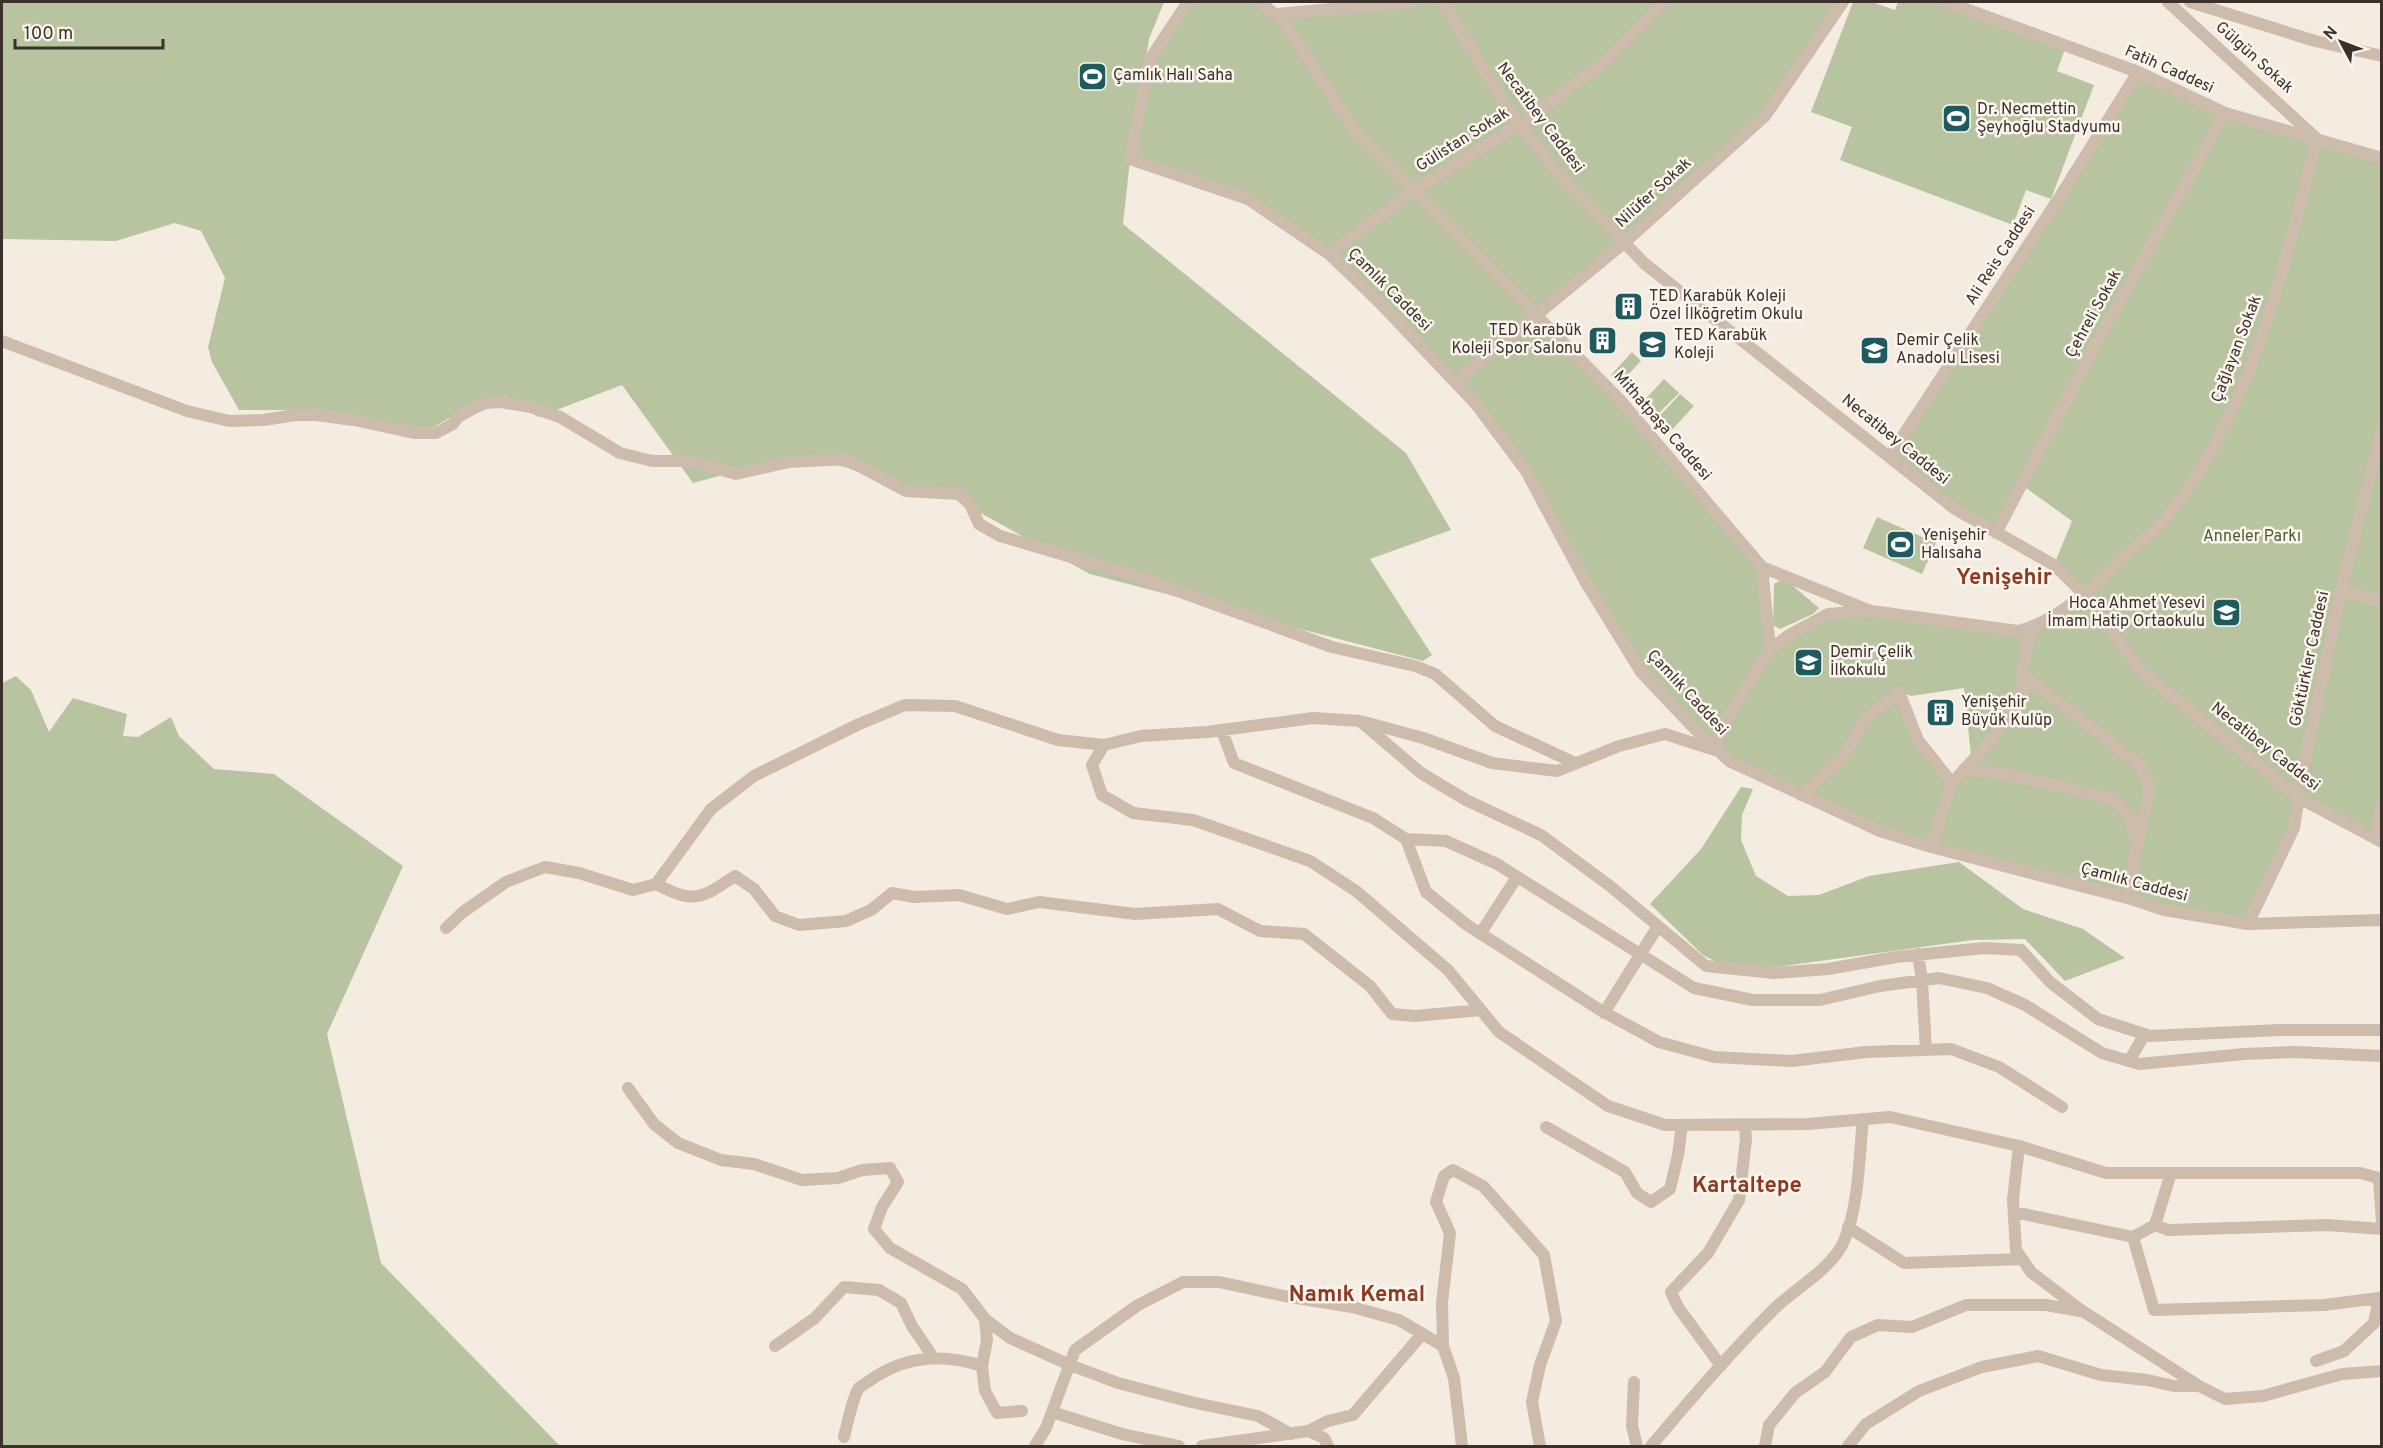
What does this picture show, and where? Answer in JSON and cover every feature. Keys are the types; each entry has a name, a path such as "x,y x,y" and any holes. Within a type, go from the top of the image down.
{"street":[{"name":"Çamlık Caddesi","path":"1188,2 1150,58 1130,159 1248,199 1329,254 1456,381 1526,471 1585,581 1641,672 1729,761 1880,831 1930,847 2131,899 2164,910 2248,924 2382,920"},
{"name":"Mithatpaşa Caddesi","path":"1260,2 1284,22 1354,130 1620,400 1762,567 1871,611 2018,631 2031,628 2061,612 2084,594"},
{"path":"1276,14 1412,2"},
{"name":"Necatibey Caddesi","path":"1443,2 1474,56 1520,124 1559,175 1645,264 1955,509 2054,565 2084,594 2140,670 2299,798 2379,841"},
{"name":"Gülistan Sokak","path":"1329,254 1413,191 1520,124 1605,62 1665,2"},
{"name":"Nilüfer Sokak","path":"1456,381 1624,243 1765,116 1843,2"},
{"name":"Fatih Caddesi","path":"1947,2 2138,72 2225,113 2382,158"},
{"name":"Gülgün Sokak","path":"2168,2 2317,139"},
{"path":"2196,2 2314,41 2382,56"},
{"name":"Ali Reis Caddesi","path":"1889,457 2059,198 2138,72"},
{"name":"Çehreli Sokak","path":"1996,533 2090,355 2225,113"},
{"name":"Çağlayan Sokak","path":"2084,594 2169,514 2205,462 2238,399 2274,301 2317,139"},
{"path":"2,341 187,411 229,421 316,415 354,420 414,433 436,433 453,424 458,417 472,409 485,403 500,402 531,407 560,417 620,453 652,461 691,461 736,474 789,462 846,459 906,491 959,494 970,504 979,524 1000,536 1139,577 1332,647 1415,666 1435,674 1495,726 1575,763"},
{"name":"Göktürkler Caddesi","path":"2248,924 2294,828 2341,590 2382,430"},
{"path":"1762,567 1770,649"},
{"path":"2341,590 2382,602"},
{"path":"446,928 506,882 545,867 579,873 633,890 656,884 711,809 754,776 857,725 905,705 955,706 1058,740 1104,745 1141,736 1221,730 1313,718 1360,721 1423,738 1492,763 1557,771 1619,746 1665,734 1718,751 1722,727 1770,649 1790,635 1828,615 1871,611"},
{"path":"1930,847 1952,783 1995,736 2023,688 2022,674 2031,628"},
{"path":"2022,674 2141,766 2151,787 2134,860"},
{"path":"1802,795 1841,759 1867,718 1899,692 1918,740 1952,783"},
{"path":"1360,721 1421,773 1466,800 1541,835 1610,886 1706,966 1774,973 1828,969 1918,954 1984,948 2021,950 2050,982 2098,1019 2150,1036 2280,1030 2382,1030"},
{"path":"1221,730 1234,763 1373,818 1406,839 1446,841 1497,864 1694,988 1753,1000 1820,1000 1880,986 1939,978 1987,988 2025,1005 2102,1053 2139,1064 2244,1054 2295,1052 2382,1056"},
{"path":"1104,745 1092,765 1102,795 1133,813 1193,820 1310,861 1356,891 1440,963 1499,1032 1608,1106 1665,1125 1808,1124 1890,1117 2019,1146 2106,1173 2360,1173 2380,1179 2382,1222"},
{"path":"1964,769 2010,774 2114,799 2130,817 2137,839 2131,899"},
{"path":"2379,841 2382,805"},
{"path":"1406,839 1425,892 1480,934 1604,1013 1659,1042 1714,1057 1792,1062 1866,1052 1951,1049 1999,1067 2062,1107"},
{"path":"656,884 679,896 707,895 735,876 754,889 775,916 799,925 846,921 871,910 892,893 914,897 959,895 1007,909 1039,902 1135,914 1218,909 1260,931 1304,934 1370,986 1392,1014 1415,1016 1481,1010"},
{"path":"1480,934 1517,877"},
{"path":"1604,1013 1658,926"},
{"path":"1918,954 1926,1050"},
{"path":"2129,1061 2145,1034"},
{"path":"628,1088 654,1124 678,1143 721,1160 754,1164 802,1180 838,1178 862,1170 890,1168 898,1182 882,1207 874,1229 890,1248 962,1289 985,1319 1010,1338 1070,1365 1118,1383 1258,1416 1291,1434"},
{"path":"1651,1446 1774,1309 1828,1263 1844,1242 1855,1199 1863,1119"},
{"path":"1546,1126 1625,1172 1636,1193 1651,1202 1670,1189 1682,1125"},
{"path":"1721,1366 1678,1307 1671,1292 1708,1253 1739,1200 1746,1139 1745,1125"},
{"path":"2019,1146 2014,1212 2016,1250 2031,1272 2085,1312 2199,1386 2224,1399 2263,1396 2342,1374 2382,1371"},
{"path":"1462,1446 1454,1378 1443,1346 1442,1303 1450,1233 1436,1202 1444,1176 1453,1170 1483,1186 1544,1255 1556,1321 1540,1365 1532,1402 1540,1446"},
{"path":"2014,1212 2133,1237 2155,1225 2171,1173"},
{"path":"2155,1225 2168,1230 2327,1225 2382,1229"},
{"path":"1848,1227 1904,1263 2022,1259"},
{"path":"2133,1237 2154,1310 2324,1305 2380,1298 2374,1323 2344,1351 2316,1361"},
{"path":"1035,1446 1052,1412 1075,1350 1138,1305 1183,1282 1219,1282 1352,1307 1399,1320 1443,1346"},
{"path":"775,1346 815,1318 844,1287 879,1290 901,1303 912,1326 933,1357"},
{"path":"1765,1446 1769,1425 1795,1393 1825,1372 1851,1337 1878,1325 1912,1327 1966,1305 2046,1305 2085,1312"},
{"path":"985,1319 987,1340 982,1366 985,1391 997,1413 1022,1411"},
{"path":"1202,1446 1308,1431 1328,1421 1353,1415 1422,1334"},
{"path":"1848,1446 1866,1424 1919,1390 1982,1367 2038,1356 2101,1376 2147,1380 2174,1386 2199,1386"},
{"path":"843,1437 858,1389 889,1368 916,1359 933,1357 962,1359 982,1366"},
{"path":"1634,1382 1632,1426 1637,1446"},
{"path":"1052,1412 1147,1443 1179,1446"},
{"path":"1308,1431 1324,1437 1328,1446"}],"green space":[{"name":"Anneler Parkı","path":"2,2 1164,2 1149,39 1134,134 1150,59 1188,2 1260,2 1276,14 1405,2 1843,2 1765,116 1537,315 1762,567 1770,649 1828,614 1871,611 2018,631 2084,594 2054,565 2072,521 2022,485 1996,533 1889,457 2138,72 2225,113 2381,158 2382,805 2376,839 2299,798 2294,828 2248,924 2164,910 1931,847 1729,761 1641,672 1526,471 1475,403 1329,254 1249,199 1130,160 1123,224 1406,453 1451,530 1370,559 1432,655 1423,661 1090,574 945,493 893,484 845,467 789,457 693,483 622,385 538,417 505,396 467,408 425,432 307,410 239,410 212,362 208,347 225,278 201,231 175,223 116,241 2,239","holes":["1964,688 1971,756 1952,782 1918,740 1900,692 1911,696"]},
{"name":"Dr. Necmettin Şeyhoğlu Stadyumu","path":"1853,2 1872,2 1895,10 1898,2 1939,2 2065,49 2057,71 2094,85 2051,199 2026,190 2013,225 1840,160 1852,127 1811,112"},
{"path":"1632,352 1641,361 1620,383 1611,375"},
{"path":"1664,379 1679,393 1653,419 1639,406"},
{"path":"1680,394 1694,406 1668,434 1655,421"},
{"name":"Yenişehir Halısaha","path":"1877,517 1936,543 1922,574 1863,548"},
{"path":"1781,580 1793,586 1819,608 1813,614 1780,629 1773,625 1774,584"},
{"path":"16,676 31,690 49,732 73,698 127,714 123,736 138,737 171,717 179,736 214,769 274,774 403,866 327,1034 381,1263 560,1446 2,1446 2,683"},
{"path":"1741,787 1753,789 1742,815 1741,840 1756,876 1788,896 1819,895 1869,876 1959,862 2023,909 2083,929 2125,958 2065,981 2025,939 1973,940 1777,967 1722,965 1703,955 1650,904 1701,849"}],"place":[{"name":"Çamlık Halı Saha","path":"1092,76"},
{"name":"Dr. Necmettin Şeyhoğlu Stadyumu","path":"1956,119"},
{"name":"TED Karabük Koleji Özel İlköğretim Okulu","path":"1628,306"},
{"name":"TED Karabük Koleji Spor Salonu","path":"1603,340"},
{"name":"TED Karabük Koleji","path":"1653,345"},
{"name":"Demir Çelik Anadolu Lisesi","path":"1875,350"},
{"name":"Yenişehir Halısaha","path":"1900,545"},
{"name":"Hoca Ahmet Yesevi İmam Hatip Ortaokulu","path":"2226,613"},
{"name":"Demir Çelik İlkokulu","path":"1809,662"},
{"name":"Yenişehir Büyük Kulüp","path":"1940,712"}],"district":[{"name":"Yenişehir","path":"2004,578"},
{"name":"Kartaltepe","path":"1747,1186"},
{"name":"Namık Kemal","path":"1357,1295"}]}
